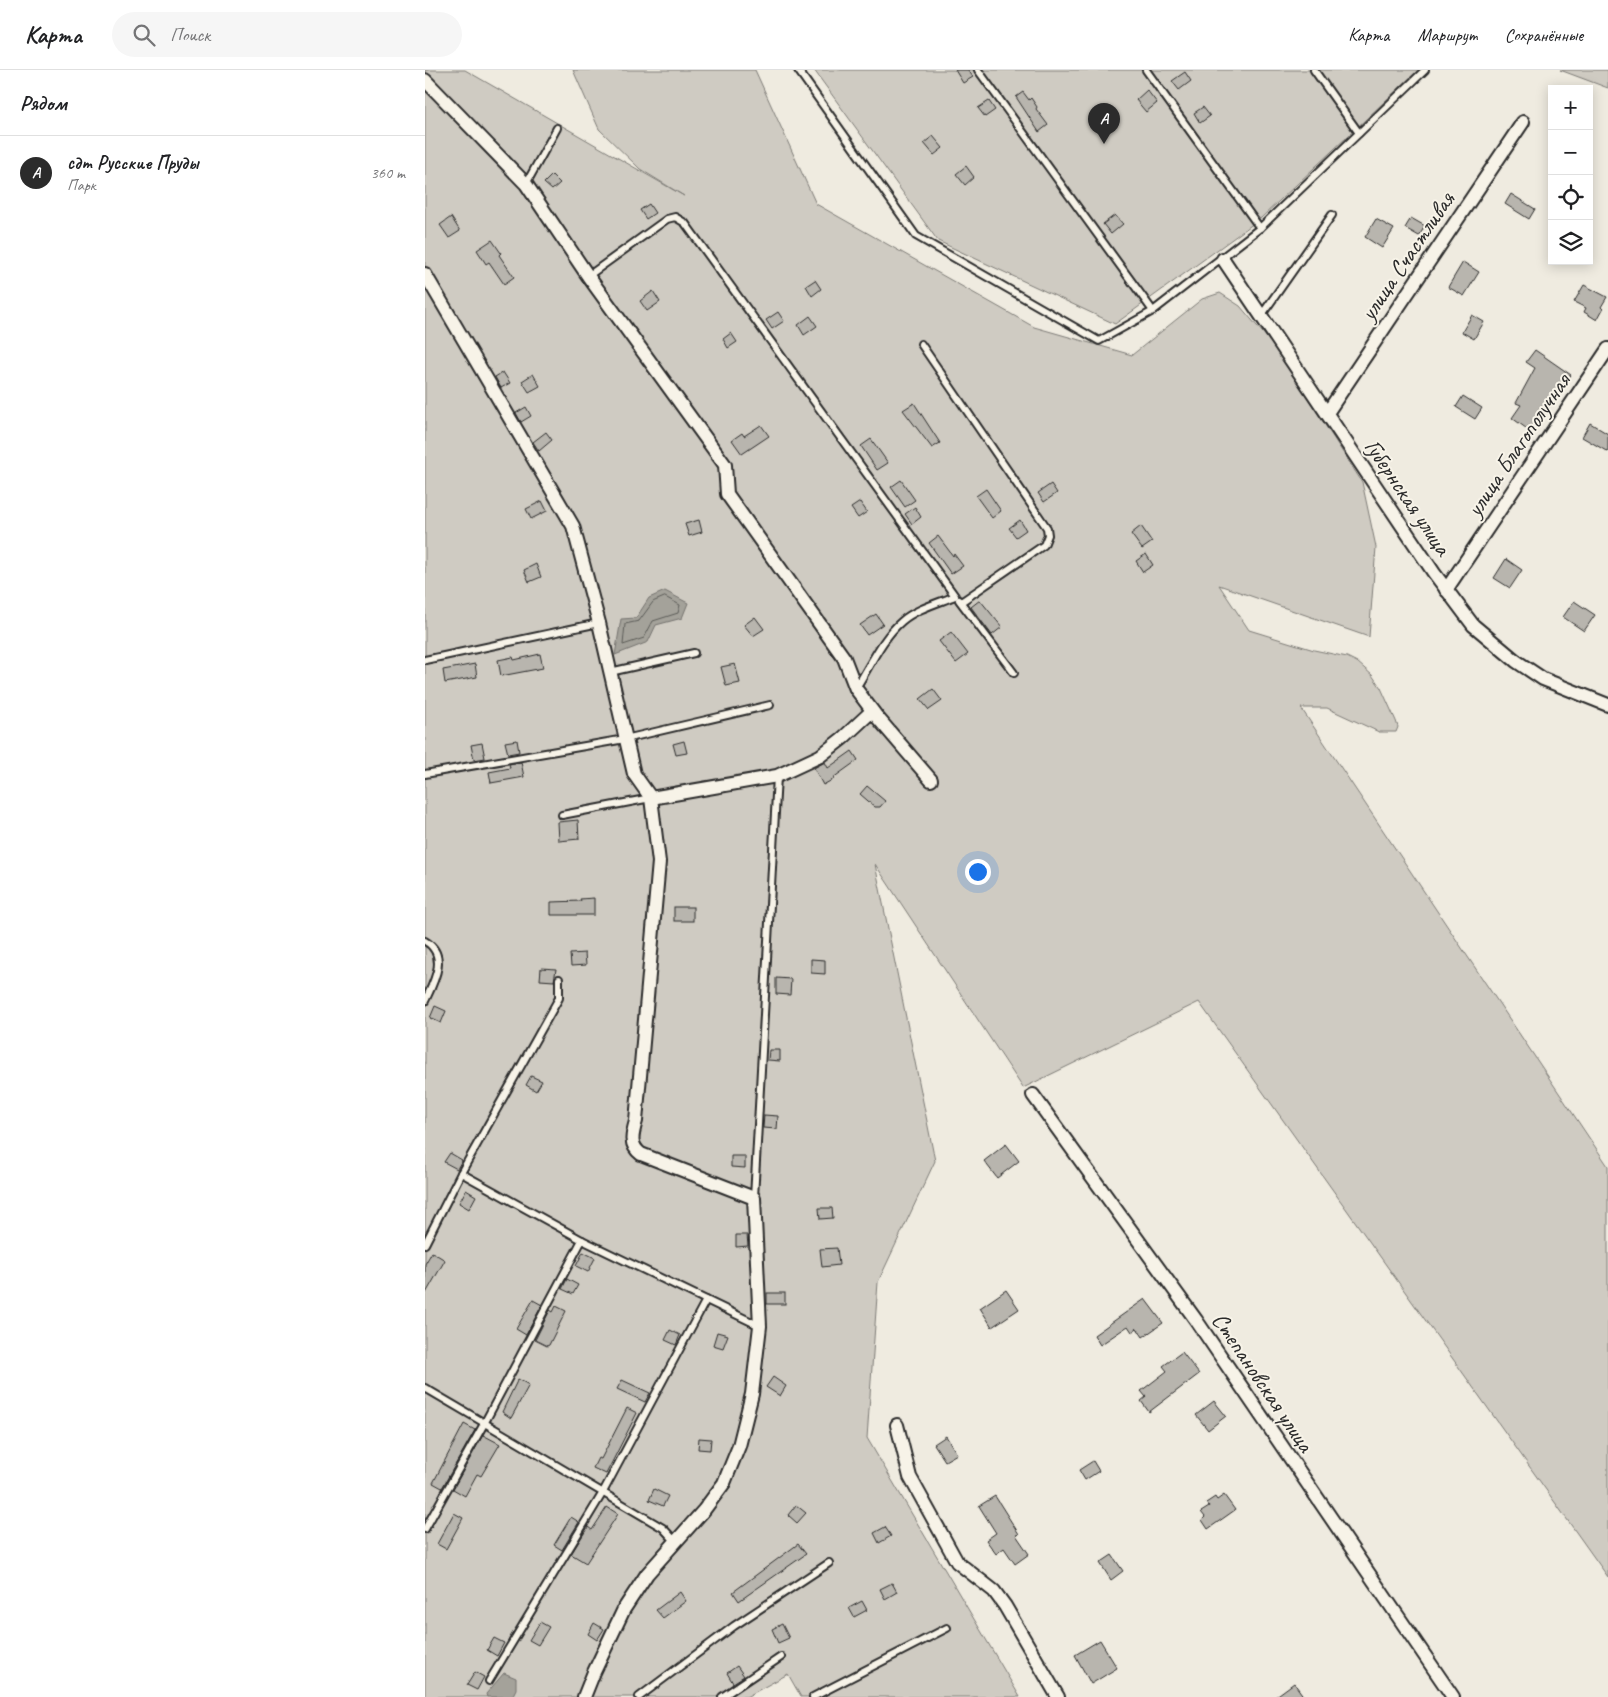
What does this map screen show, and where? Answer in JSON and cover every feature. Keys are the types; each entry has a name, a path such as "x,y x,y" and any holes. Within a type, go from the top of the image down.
{"street":[{"path":"425,80 526,184 588,276 725,465 727,494 844,658 856,689 872,711 931,780"},
{"name":"улица Счастливая","path":"1327,413 1523,122"},
{"name":"Губернская улица","path":"1223,259 1260,317 1434,573 1473,625 1516,661 1543,679 1608,705"},
{"path":"425,274 573,526 599,623 634,774 651,798 659,862 636,1121 632,1144 635,1150 641,1154 754,1198 759,1326 752,1394 739,1446 725,1483 704,1510 647,1574 624,1609 584,1697"},
{"name":"улица Благополучная","path":"1446,590 1608,349"},
{"path":"651,798 777,776 820,756 872,711"},
{"name":"Степановская улица","path":"1033,1096 1196,1320 1453,1697"},
{"path":"897,1425 910,1477 957,1562 994,1591 1005,1606 1058,1697"}],"lane":[{"path":"798,70 916,236 1099,340 1153,311 1223,259 1260,228 1425,70"},
{"path":"978,70 1153,311"},
{"path":"1146,70 1260,228"},
{"path":"1314,70 1359,133"},
{"path":"526,184 557,128"},
{"path":"1260,317 1332,215"},
{"path":"588,276 667,219 675,217 685,223 955,596 1014,673"},
{"path":"921,344 1047,528 1048,535 1044,545 961,602"},
{"path":"856,689 888,636 902,620 918,611 955,596"},
{"path":"425,660 599,623"},
{"path":"610,672 694,653"},
{"path":"425,774 625,739 770,705"},
{"path":"754,1198 777,776"},
{"path":"563,815 651,798"},
{"path":"425,941 433,946 439,964 437,976 425,1001"},
{"path":"425,1244 461,1173 559,998 559,979"},
{"path":"461,1173 582,1240 759,1326"},
{"path":"425,1529 485,1422 582,1240"},
{"path":"489,1681 602,1494 706,1300"},
{"path":"425,1388 485,1422 602,1494 663,1528 676,1542"},
{"path":"639,1697 734,1626 829,1564"},
{"path":"813,1697 947,1628"},
{"path":"722,1697 781,1657"}],"shaded area":[{"path":"425,70 465,70 684,196 640,169 599,129 573,70 755,70 816,204 1034,327 1132,355 1202,299 1220,293 1240,306 1274,346 1362,482 1376,547 1369,637 1219,585 1249,630 1314,650 1347,657 1357,662 1372,675 1381,688 1396,721 1398,727 1396,732 1379,732 1327,708 1301,708 1608,1166 1608,1577 1199,1002 1023,1088 875,864 935,1161 878,1282 867,1438 1020,1697 801,1697 788,1674 746,1697 425,1697"},
{"path":"814,70 1418,70 1261,218 1115,324 938,241"},
{"path":"1560,70 1608,70 1608,88"}],"water":[{"path":"665,591 688,603 682,618 656,625 648,642 615,655 621,619 636,618 649,598"},
{"path":"504,1673 516,1678 516,1689 512,1697 487,1697 486,1694"}],"building":[{"path":"955,70 968,70 973,77 963,83"},
{"path":"1185,72 1191,81 1179,90 1172,81"},
{"path":"1147,90 1157,103 1146,112 1136,100"},
{"path":"1023,92 1029,100 1031,98 1037,107 1036,109 1048,125 1039,132 1016,97"},
{"path":"989,101 995,110 985,117 978,108"},
{"path":"1203,107 1210,116 1200,123 1194,113"},
{"path":"933,136 943,148 934,155 924,143"},
{"path":"966,166 974,177 965,185 956,174"},
{"path":"552,175 560,183 552,190 544,183"},
{"path":"1511,194 1535,209 1529,219 1505,204"},
{"path":"649,204 655,213 646,219 640,210"},
{"path":"1115,215 1123,224 1111,234 1103,224"},
{"path":"451,217 460,231 449,238 440,225"},
{"path":"1411,218 1425,226 1419,236 1405,228"},
{"path":"1376,219 1394,229 1382,248 1365,237"},
{"path":"492,240 501,253 499,255 514,277 504,284 489,262 486,264 477,250"},
{"path":"1463,262 1479,272 1464,296 1448,287"},
{"path":"815,280 821,289 812,296 806,286"},
{"path":"1584,285 1607,297 1601,307 1603,309 1597,320 1584,312 1586,308 1574,302"},
{"path":"653,291 660,302 647,311 640,301"},
{"path":"778,312 784,321 772,329 766,320"},
{"path":"1472,315 1484,322 1474,339 1462,332"},
{"path":"810,316 817,326 804,335 798,325"},
{"path":"731,333 737,342 728,348 723,339"},
{"path":"1535,350 1571,375 1561,386 1545,414 1543,413 1530,431 1512,418 1521,405 1516,403 1535,368 1526,362"},
{"path":"503,372 510,383 501,388 495,377"},
{"path":"533,374 540,386 529,392 522,381"},
{"path":"1463,396 1482,408 1475,419 1456,407"},
{"path":"914,403 940,443 932,448 903,410"},
{"path":"526,407 531,416 521,422 516,413"},
{"path":"1590,423 1608,434 1608,452 1582,437"},
{"path":"761,425 769,436 742,454 732,440 742,433 744,436"},
{"path":"546,432 552,440 539,451 533,442"},
{"path":"871,439 888,463 877,470 861,446"},
{"path":"901,480 915,500 905,507 891,487"},
{"path":"1051,484 1057,493 1044,502 1038,493"},
{"path":"986,489 1001,511 992,518 976,496"},
{"path":"542,501 547,511 531,519 526,509"},
{"path":"860,502 867,512 858,518 851,508"},
{"path":"915,507 921,517 912,524 905,514"},
{"path":"699,520 702,532 689,536 685,524"},
{"path":"1020,520 1026,530 1016,537 1009,528"},
{"path":"1141,526 1152,542 1142,549 1131,534"},
{"path":"938,536 963,566 951,574 929,543"},
{"path":"1146,554 1153,565 1143,572 1136,561"},
{"path":"1506,559 1522,570 1510,588 1494,578"},
{"path":"536,564 541,577 529,582 524,570"},
{"path":"980,600 1002,627 992,635 971,607"},
{"path":"1574,601 1595,615 1584,631 1563,617"},
{"path":"876,614 883,624 867,635 860,625"},
{"path":"755,617 764,629 753,636 744,625"},
{"path":"951,632 968,654 956,663 939,641"},
{"path":"540,654 543,668 501,676 498,660 513,657 514,660"},
{"path":"475,664 477,677 445,683 443,670"},
{"path":"735,664 740,683 726,686 721,667"},
{"path":"933,689 942,701 929,710 920,699"},
{"path":"517,740 519,752 508,754 505,742"},
{"path":"684,741 687,753 676,755 673,744"},
{"path":"482,743 485,758 474,760 471,745"},
{"path":"852,751 858,760 834,779 823,785 814,768 825,762 828,768"},
{"path":"521,762 524,777 491,783 489,772 510,768 509,764"},
{"path":"867,786 885,801 880,807 875,807 860,794"},
{"path":"578,820 579,839 559,841 558,822"},
{"path":"594,898 594,915 551,915 551,902 581,901 580,899"},
{"path":"674,907 693,907 693,921 674,921"},
{"path":"585,953 586,965 571,966 570,954"},
{"path":"811,959 825,960 825,974 811,973"},
{"path":"541,968 556,969 554,981 540,980"},
{"path":"776,978 791,979 790,995 776,994"},
{"path":"435,1006 446,1011 441,1023 430,1018"},
{"path":"769,1050 780,1050 780,1061 768,1060"},
{"path":"531,1076 542,1081 536,1091 526,1085"},
{"path":"764,1115 778,1116 777,1129 763,1128"},
{"path":"1006,1144 1019,1161 997,1178 984,1161"},
{"path":"450,1153 462,1160 457,1169 444,1162"},
{"path":"731,1156 745,1156 745,1168 731,1167"},
{"path":"466,1190 476,1196 469,1209 459,1203"},
{"path":"819,1208 832,1208 833,1218 820,1219"},
{"path":"736,1235 747,1235 748,1246 736,1247"},
{"path":"837,1248 839,1265 822,1267 820,1249"},
{"path":"432,1252 445,1260 425,1295 425,1264"},
{"path":"583,1252 595,1258 588,1272 576,1266"},
{"path":"567,1279 578,1285 573,1294 562,1289"},
{"path":"1006,1290 1019,1309 992,1327 980,1308"},
{"path":"767,1293 785,1293 785,1304 767,1304"},
{"path":"1145,1299 1163,1323 1143,1337 1137,1328 1132,1332 1128,1326 1100,1345 1094,1335"},
{"path":"533,1300 542,1305 526,1335 516,1329"},
{"path":"556,1306 566,1311 547,1346 535,1340 550,1310 553,1312"},
{"path":"670,1330 680,1335 676,1345 665,1340"},
{"path":"717,1332 728,1335 723,1348 713,1345"},
{"path":"1182,1352 1199,1374 1149,1412 1141,1401 1146,1397 1141,1391 1167,1371 1163,1366"},
{"path":"773,1377 786,1386 780,1396 766,1387"},
{"path":"518,1379 529,1385 511,1418 502,1412"},
{"path":"622,1380 650,1393 645,1402 617,1389"},
{"path":"1214,1401 1226,1416 1208,1430 1196,1415"},
{"path":"627,1408 637,1413 606,1474 593,1468 598,1458 601,1459"},
{"path":"464,1424 475,1430 442,1488 433,1483"},
{"path":"483,1435 500,1444 481,1476 477,1474 465,1496 453,1489"},
{"path":"946,1436 957,1454 945,1461 934,1444"},
{"path":"699,1438 711,1439 710,1450 698,1449"},
{"path":"1093,1461 1099,1471 1085,1480 1079,1470"},
{"path":"654,1489 668,1496 663,1506 649,1500"},
{"path":"1224,1495 1235,1510 1208,1529 1202,1520 1205,1517 1201,1512 1209,1507 1206,1503 1215,1497 1217,1500"},
{"path":"995,1496 1019,1534 1016,1535 1029,1554 1015,1564 1004,1548 996,1554 986,1540 996,1533 979,1506"},
{"path":"796,1505 806,1513 797,1523 788,1515"},
{"path":"607,1507 618,1514 586,1563 571,1554 588,1527 592,1530"},
{"path":"454,1513 463,1518 446,1549 437,1544"},
{"path":"571,1517 579,1522 562,1550 554,1545"},
{"path":"885,1527 891,1536 879,1543 874,1533"},
{"path":"798,1544 806,1554 739,1601 733,1592"},
{"path":"1112,1555 1123,1571 1111,1580 1100,1563"},
{"path":"892,1583 897,1592 885,1599 880,1589"},
{"path":"680,1592 686,1601 663,1618 656,1610"},
{"path":"862,1601 867,1610 854,1617 849,1608"},
{"path":"540,1622 549,1627 538,1645 529,1640"},
{"path":"594,1623 604,1629 597,1640 588,1634"},
{"path":"782,1624 789,1638 778,1643 772,1629"},
{"path":"494,1638 504,1643 497,1656 487,1650"},
{"path":"1100,1640 1117,1668 1091,1684 1075,1655"},
{"path":"737,1666 744,1676 733,1683 727,1673"},
{"path":"475,1672 484,1677 477,1690 467,1685"},
{"path":"1294,1683 1304,1697 1275,1697"}],"place":[{"name":"сдт Русские Пруды","path":"1104,144"}]}
